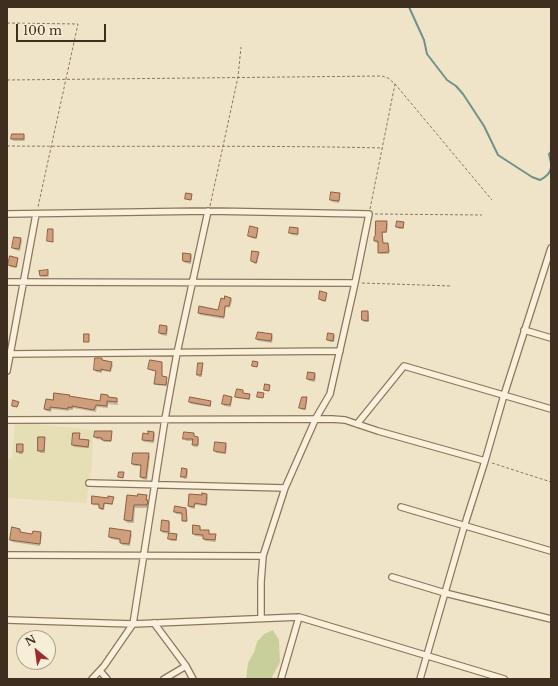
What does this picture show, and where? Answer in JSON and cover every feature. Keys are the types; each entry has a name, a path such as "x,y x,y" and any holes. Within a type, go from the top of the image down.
{"street":[{"path":"92,679 100,671 133,624 142,556 165,419 208,211"},
{"path":"7,214 208,211 369,214 356,283 330,394 316,418 285,488 263,556 261,618"},
{"path":"7,371 36,214"},
{"path":"420,679 504,395 551,248"},
{"path":"544,268 551,270"},
{"path":"7,282 356,283"},
{"path":"524,330 551,338"},
{"path":"9,354 340,352"},
{"path":"357,424 404,366 551,409"},
{"path":"7,420 316,418 345,420 378,431 485,461"},
{"path":"89,483 285,488"},
{"path":"401,507 464,527 551,551"},
{"path":"7,555 263,556"},
{"path":"392,577 445,593 551,619"},
{"path":"7,620 133,624 299,617 504,679"},
{"path":"281,679 299,617"},
{"path":"154,623 186,666 193,679"},
{"path":"164,679 186,666"},
{"path":"100,671 106,679"}],"path":[{"path":"7,23 78,24 36,214"},
{"path":"208,211 238,77 241,47"},
{"path":"7,80 382,76 388,78 395,84 492,200"},
{"path":"395,84 369,214 482,216"},
{"path":"7,146 272,146 383,148"},
{"path":"356,283 452,286"},
{"path":"485,461 551,482"}],"shaded area":[{"path":"15,422 93,430 92,465 86,503 7,498 7,459 12,459"}],"green space":[{"path":"273,630 279,640 280,662 271,679 246,679 248,663 257,642 264,634"}],"building":[{"path":"12,134 24,134 24,139 11,139"},
{"path":"331,192 340,193 339,201 330,200"},
{"path":"186,193 192,194 191,200 185,199"},
{"path":"376,221 387,221 386,232 382,232 383,243 388,243 389,252 378,253 378,241 374,241"},
{"path":"397,221 404,222 403,228 396,227"},
{"path":"250,226 258,228 256,238 248,236"},
{"path":"290,227 298,228 298,234 289,233"},
{"path":"48,229 53,229 53,242 47,241"},
{"path":"14,237 21,238 19,249 12,248"},
{"path":"252,251 259,252 256,263 251,261"},
{"path":"183,253 191,254 190,262 183,261"},
{"path":"10,256 18,258 16,267 8,265"},
{"path":"48,270 48,275 40,276 39,271"},
{"path":"320,291 327,293 325,301 319,299"},
{"path":"225,296 231,298 229,306 225,306 224,317 198,313 199,306 218,310 221,298 224,299"},
{"path":"362,311 368,311 368,321 362,320"},
{"path":"160,325 167,326 166,334 159,333"},
{"path":"258,332 272,334 271,341 256,339"},
{"path":"328,333 334,334 333,341 327,340"},
{"path":"84,334 89,334 89,342 84,342"},
{"path":"95,358 102,358 102,360 112,362 110,371 101,369 101,371 94,370"},
{"path":"150,360 162,362 162,376 167,377 166,385 154,384 156,371 148,369"},
{"path":"253,361 258,362 257,367 252,366"},
{"path":"198,363 203,363 201,375 197,375"},
{"path":"308,372 315,373 314,380 307,379"},
{"path":"265,384 270,385 269,391 264,390"},
{"path":"237,389 243,390 243,393 250,394 249,399 235,397"},
{"path":"258,392 264,393 263,398 257,397"},
{"path":"54,393 100,401 101,394 108,395 108,397 117,398 117,402 107,401 107,406 96,405 94,410 72,406 72,408 68,407 68,409 50,407 50,410 44,409 46,399 53,400"},
{"path":"224,395 232,397 230,405 222,404"},
{"path":"190,397 211,401 210,406 189,402"},
{"path":"302,397 307,397 305,409 299,408"},
{"path":"13,400 19,402 17,407 12,406"},
{"path":"95,431 112,431 111,441 94,437"},
{"path":"148,431 154,432 153,441 142,440 143,433 148,434"},
{"path":"184,432 194,433 194,436 198,437 198,445 192,445 193,439 183,439"},
{"path":"73,433 80,433 79,439 89,440 88,447 72,445"},
{"path":"38,437 45,437 44,451 38,451"},
{"path":"215,442 226,443 225,453 214,451"},
{"path":"17,444 23,444 23,452 17,452"},
{"path":"133,453 149,453 146,478 140,477 141,465 132,464"},
{"path":"182,468 187,469 186,477 181,477"},
{"path":"119,472 124,472 123,478 118,477"},
{"path":"202,493 207,494 206,505 195,503 194,507 188,506 189,494 202,495"},
{"path":"138,494 147,495 147,505 134,505 132,521 124,520 127,495 137,496"},
{"path":"92,496 108,498 108,496 114,497 112,504 104,503 103,509 99,508 99,504 92,504"},
{"path":"175,506 186,508 187,521 182,521 182,513 174,512"},
{"path":"162,520 169,521 169,532 161,531"},
{"path":"193,525 200,526 200,530 209,530 209,534 216,534 215,540 203,539 203,535 193,534"},
{"path":"12,527 20,529 20,532 32,534 33,531 41,532 40,544 10,540"},
{"path":"110,528 131,531 129,544 120,543 120,539 109,537"},
{"path":"169,533 177,534 176,540 168,539"}],"waterway":[{"path":"409,7 424,40 427,54 447,80 456,86 463,94 484,126 498,155 532,177 540,180 550,172 551,168"},
{"path":"551,152 549,154 551,163"}]}
